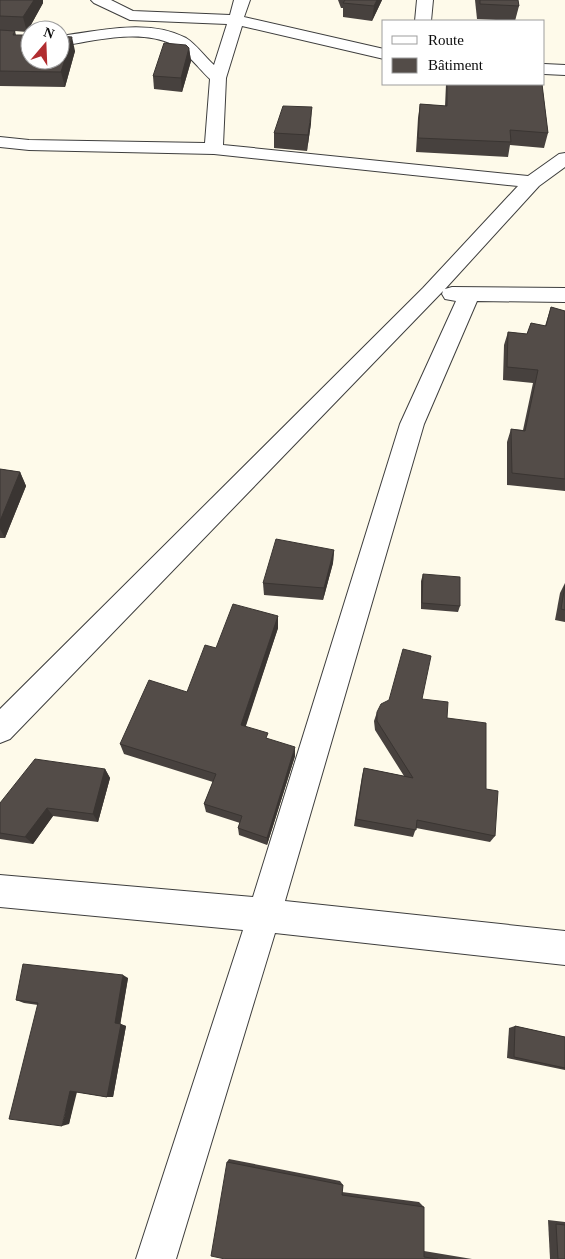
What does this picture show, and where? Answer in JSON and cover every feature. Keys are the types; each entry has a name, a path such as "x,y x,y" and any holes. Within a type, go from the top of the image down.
{"street":[{"path":"99,0 130,15 235,20 382,54"},
{"path":"214,149 218,78 242,0"},
{"path":"423,20 425,0"},
{"path":"70,40 131,32 159,34 181,42 218,78"},
{"path":"545,69 565,70"},
{"path":"0,142 29,145 214,149 549,174"},
{"path":"0,729 565,158"},
{"path":"430,293 565,295"},
{"path":"156,1259 264,915 412,424 469,295"},
{"path":"0,891 264,915 565,948"}],"building":[{"path":"0,0 34,0 23,17 0,16"},
{"path":"345,0 377,0 374,6 343,3"},
{"path":"480,0 518,0 519,6 480,4"},
{"path":"0,30 15,31 13,35 20,35 20,70 62,70 61,72 0,71"},
{"path":"164,43 186,45 189,48 181,78 153,76"},
{"path":"447,85 542,85 548,133 510,130 511,142 418,138 420,104 447,106"},
{"path":"283,106 312,107 308,135 274,133"},
{"path":"551,307 565,311 565,479 512,473 511,429 525,431 538,370 507,367 508,332 527,334 531,323 546,326"},
{"path":"0,469 20,472 0,521"},
{"path":"276,539 334,550 324,588 263,583"},
{"path":"423,574 460,577 460,606 422,603"},
{"path":"565,585 565,610 561,609"},
{"path":"233,604 278,616 241,725 268,733 266,738 295,747 267,838 238,828 242,816 204,804 216,774 120,744 149,680 187,692 205,645 216,648"},
{"path":"403,649 431,656 422,699 448,702 447,718 486,723 486,789 498,791 495,836 417,820 416,830 356,819 364,768 413,778 377,721 377,712 381,704 389,700"},
{"path":"35,759 105,769 93,814 47,808 25,837 0,833 0,803"},
{"path":"23,964 123,975 115,1023 121,1024 107,1097 70,1091 62,1126 9,1119 38,1003 16,1000"},
{"path":"515,1026 565,1037 565,1068 514,1057"},
{"path":"227,1162 343,1185 342,1195 424,1207 424,1257 438,1259 225,1259 211,1256"},
{"path":"556,1224 565,1225 565,1259 558,1259"}]}
